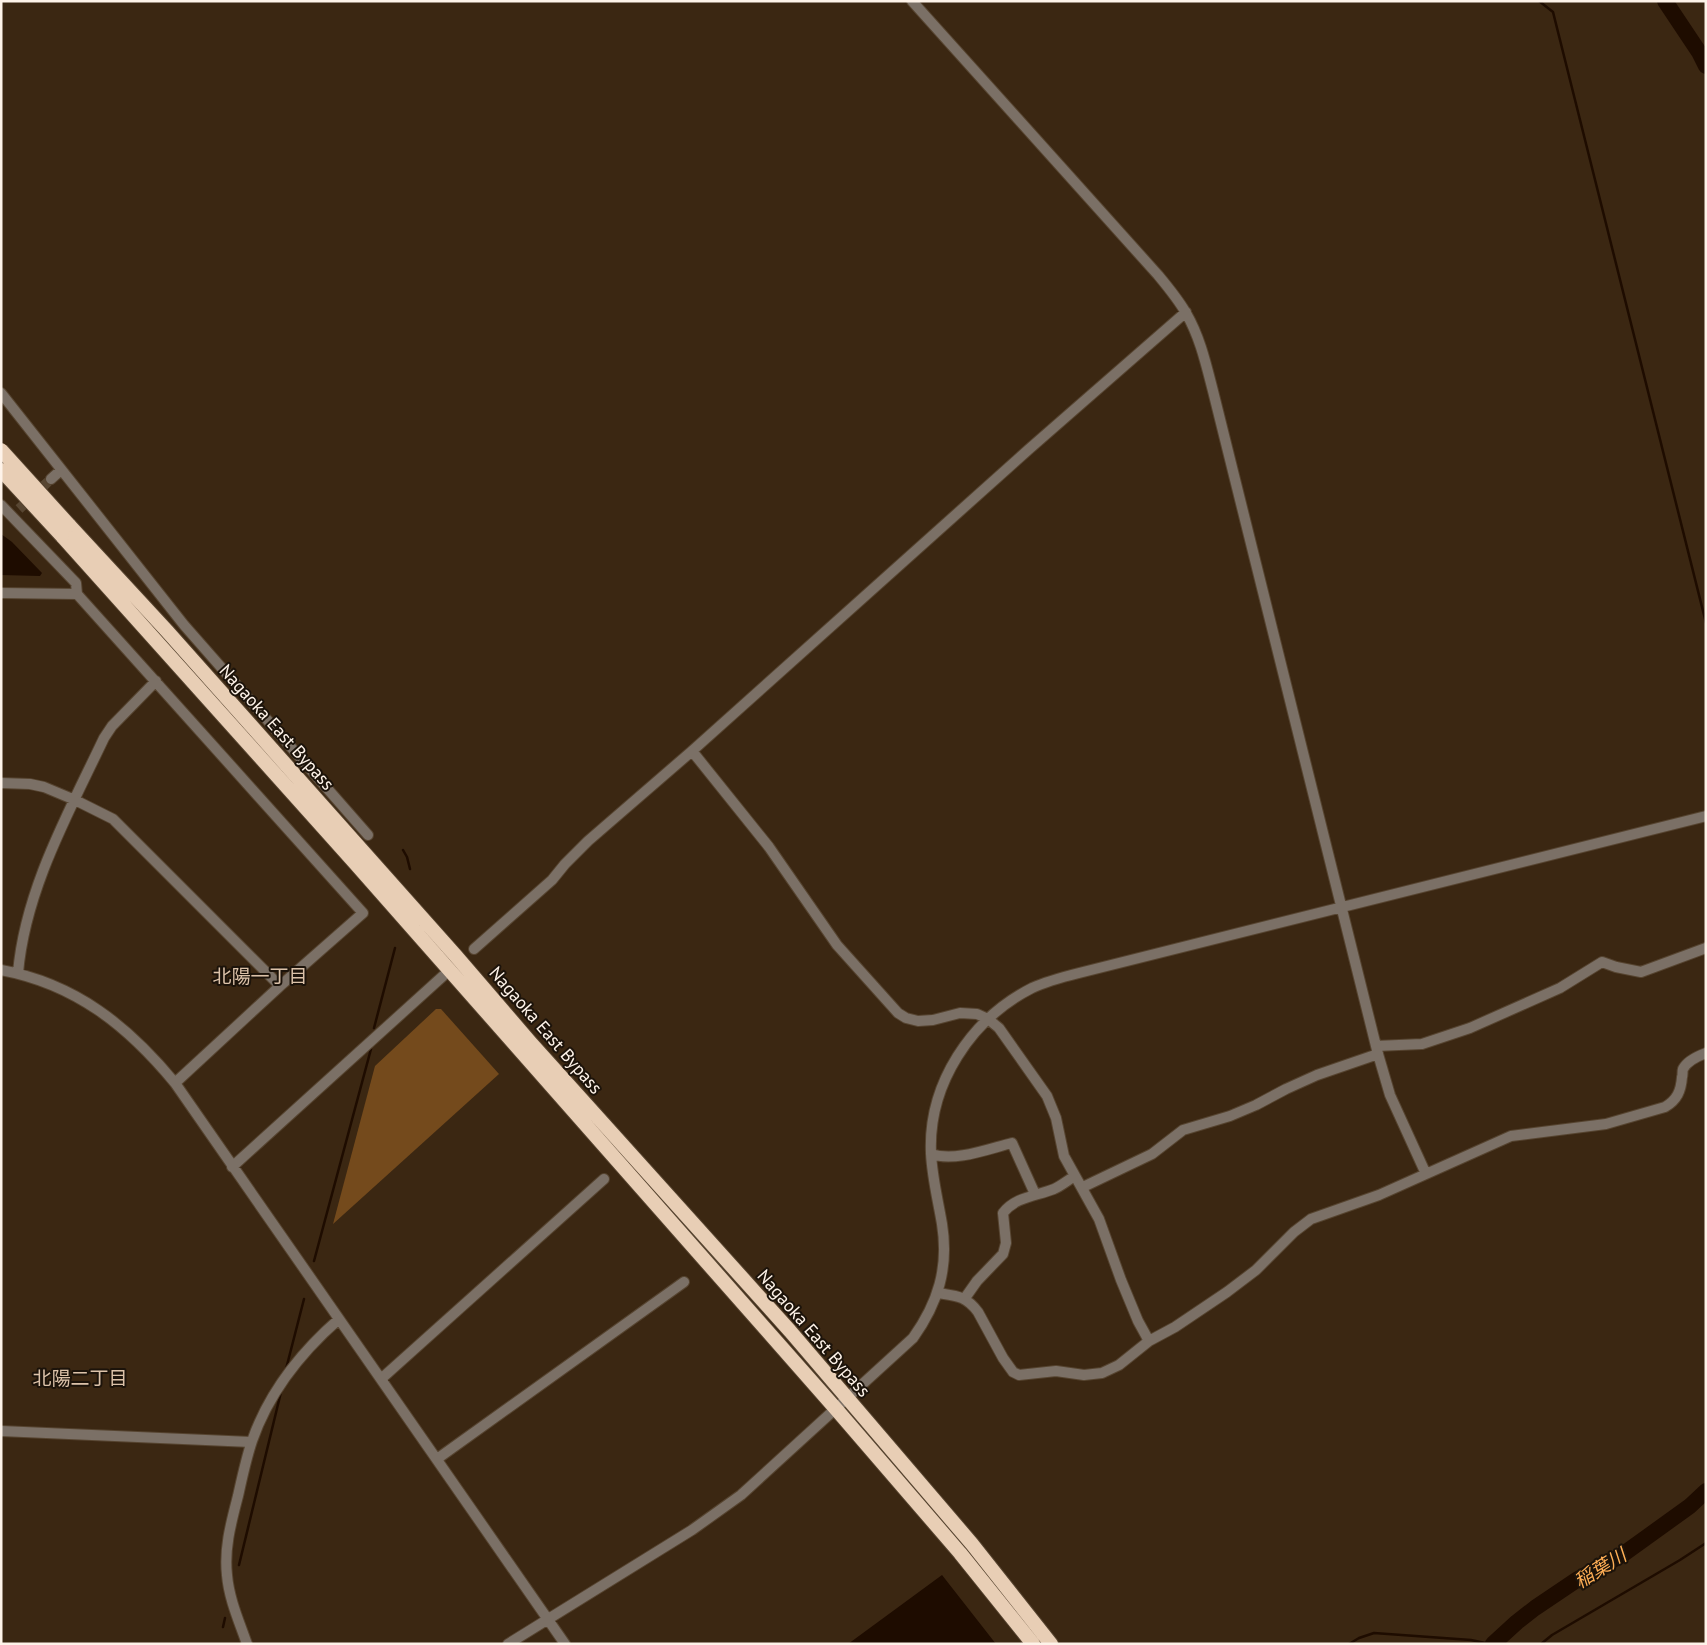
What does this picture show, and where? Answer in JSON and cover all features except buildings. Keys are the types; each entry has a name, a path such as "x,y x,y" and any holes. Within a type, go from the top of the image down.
{"highway":[{"name":"Nagaoka East Bypass","path":"1,450 65,530 368,878 836,1409 960,1553 1033,1644"},
{"name":"Nagaoka East Bypass","path":"1,470 167,631 449,948 537,1050 790,1332 972,1544 1051,1644"}],"street":[{"path":"912,1 1151,268 1173,293 1186,312 1199,343 1213,391 1377,1050 1390,1096 1426,1174"},
{"path":"474,949 552,880 588,841 1186,312"},
{"path":"1,393 184,625 368,834"},
{"path":"51,479 61,470"},
{"path":"1,506 15,513 76,583 77,594 363,912 175,1083"},
{"path":"1,593 77,594"},
{"path":"18,973 20,951 43,868 104,738 112,726 156,681"},
{"path":"692,751 764,840 837,945 898,1013 906,1018 918,1021 933,1020 948,1015 977,1014 988,1019 999,1028 1047,1096 1058,1128 1061,1148 1099,1219 1121,1280 1149,1341"},
{"path":"1,783 30,784 44,787 113,819 280,986"},
{"path":"508,1644 706,1520 741,1494 913,1338 923,1324 938,1293 942,1275 944,1242 931,1154 931,1136 941,1090 956,1058 965,1044 988,1019 1014,998 1051,980 1706,816"},
{"path":"1083,1187 1152,1154 1183,1130 1256,1106 1286,1089 1377,1050 1422,1044 1470,1028 1560,988 1602,962 1641,972 1706,948"},
{"path":"1,970 18,973 65,991 107,1016 144,1048 175,1083 565,1644"},
{"path":"232,1167 442,976"},
{"path":"938,1293 965,1298 978,1312 1008,1366 1019,1375 1056,1370 1084,1375 1102,1373 1119,1365 1149,1341 1175,1327 1227,1292 1256,1270 1294,1232 1311,1220 1363,1202 1511,1136 1606,1124 1665,1107 1673,1103 1677,1097 1683,1069 1697,1056 1706,1053"},
{"path":"931,1154 940,1157 952,1157 1012,1143 1036,1194"},
{"path":"965,1298 977,1281 1003,1254 1006,1243 1004,1213 1009,1206 1036,1194 1055,1189 1075,1176"},
{"path":"381,1378 604,1179"},
{"path":"437,1459 684,1282"},
{"path":"247,1644 231,1601 226,1554 229,1531 251,1442 273,1395 288,1372 304,1352 339,1319"},
{"path":"1,1431 251,1442"}],"shaded area":[{"path":"1,534 12,542 42,573 40,576 1,575"},
{"path":"436,1009 441,1009 499,1074 333,1224 375,1066"},
{"path":"942,1575 996,1644 848,1644"}],"waterway":[{"path":"1539,1 1553,12 1706,623"},
{"name":"稲葉川","path":"1665,1 1699,52 1706,66"},
{"path":"403,850 410,869"},
{"path":"374,1028 395,948"},
{"path":"314,1261 371,1049"},
{"path":"286,1369 304,1299"},
{"path":"239,1565 281,1392"},
{"name":"稲葉川","path":"1493,1644 1535,1608 1578,1579 1622,1555 1690,1506 1706,1491"},
{"path":"1541,1644 1552,1635 1706,1543"},
{"path":"223,1627 225,1618"},
{"path":"1349,1644 1374,1633 1471,1640 1490,1644"}],"tunnel":[{"path":"19,509 51,479"}],"district":[{"name":"北陽一丁目","path":"260,976"},
{"name":"北陽二丁目","path":"80,1378"}]}
